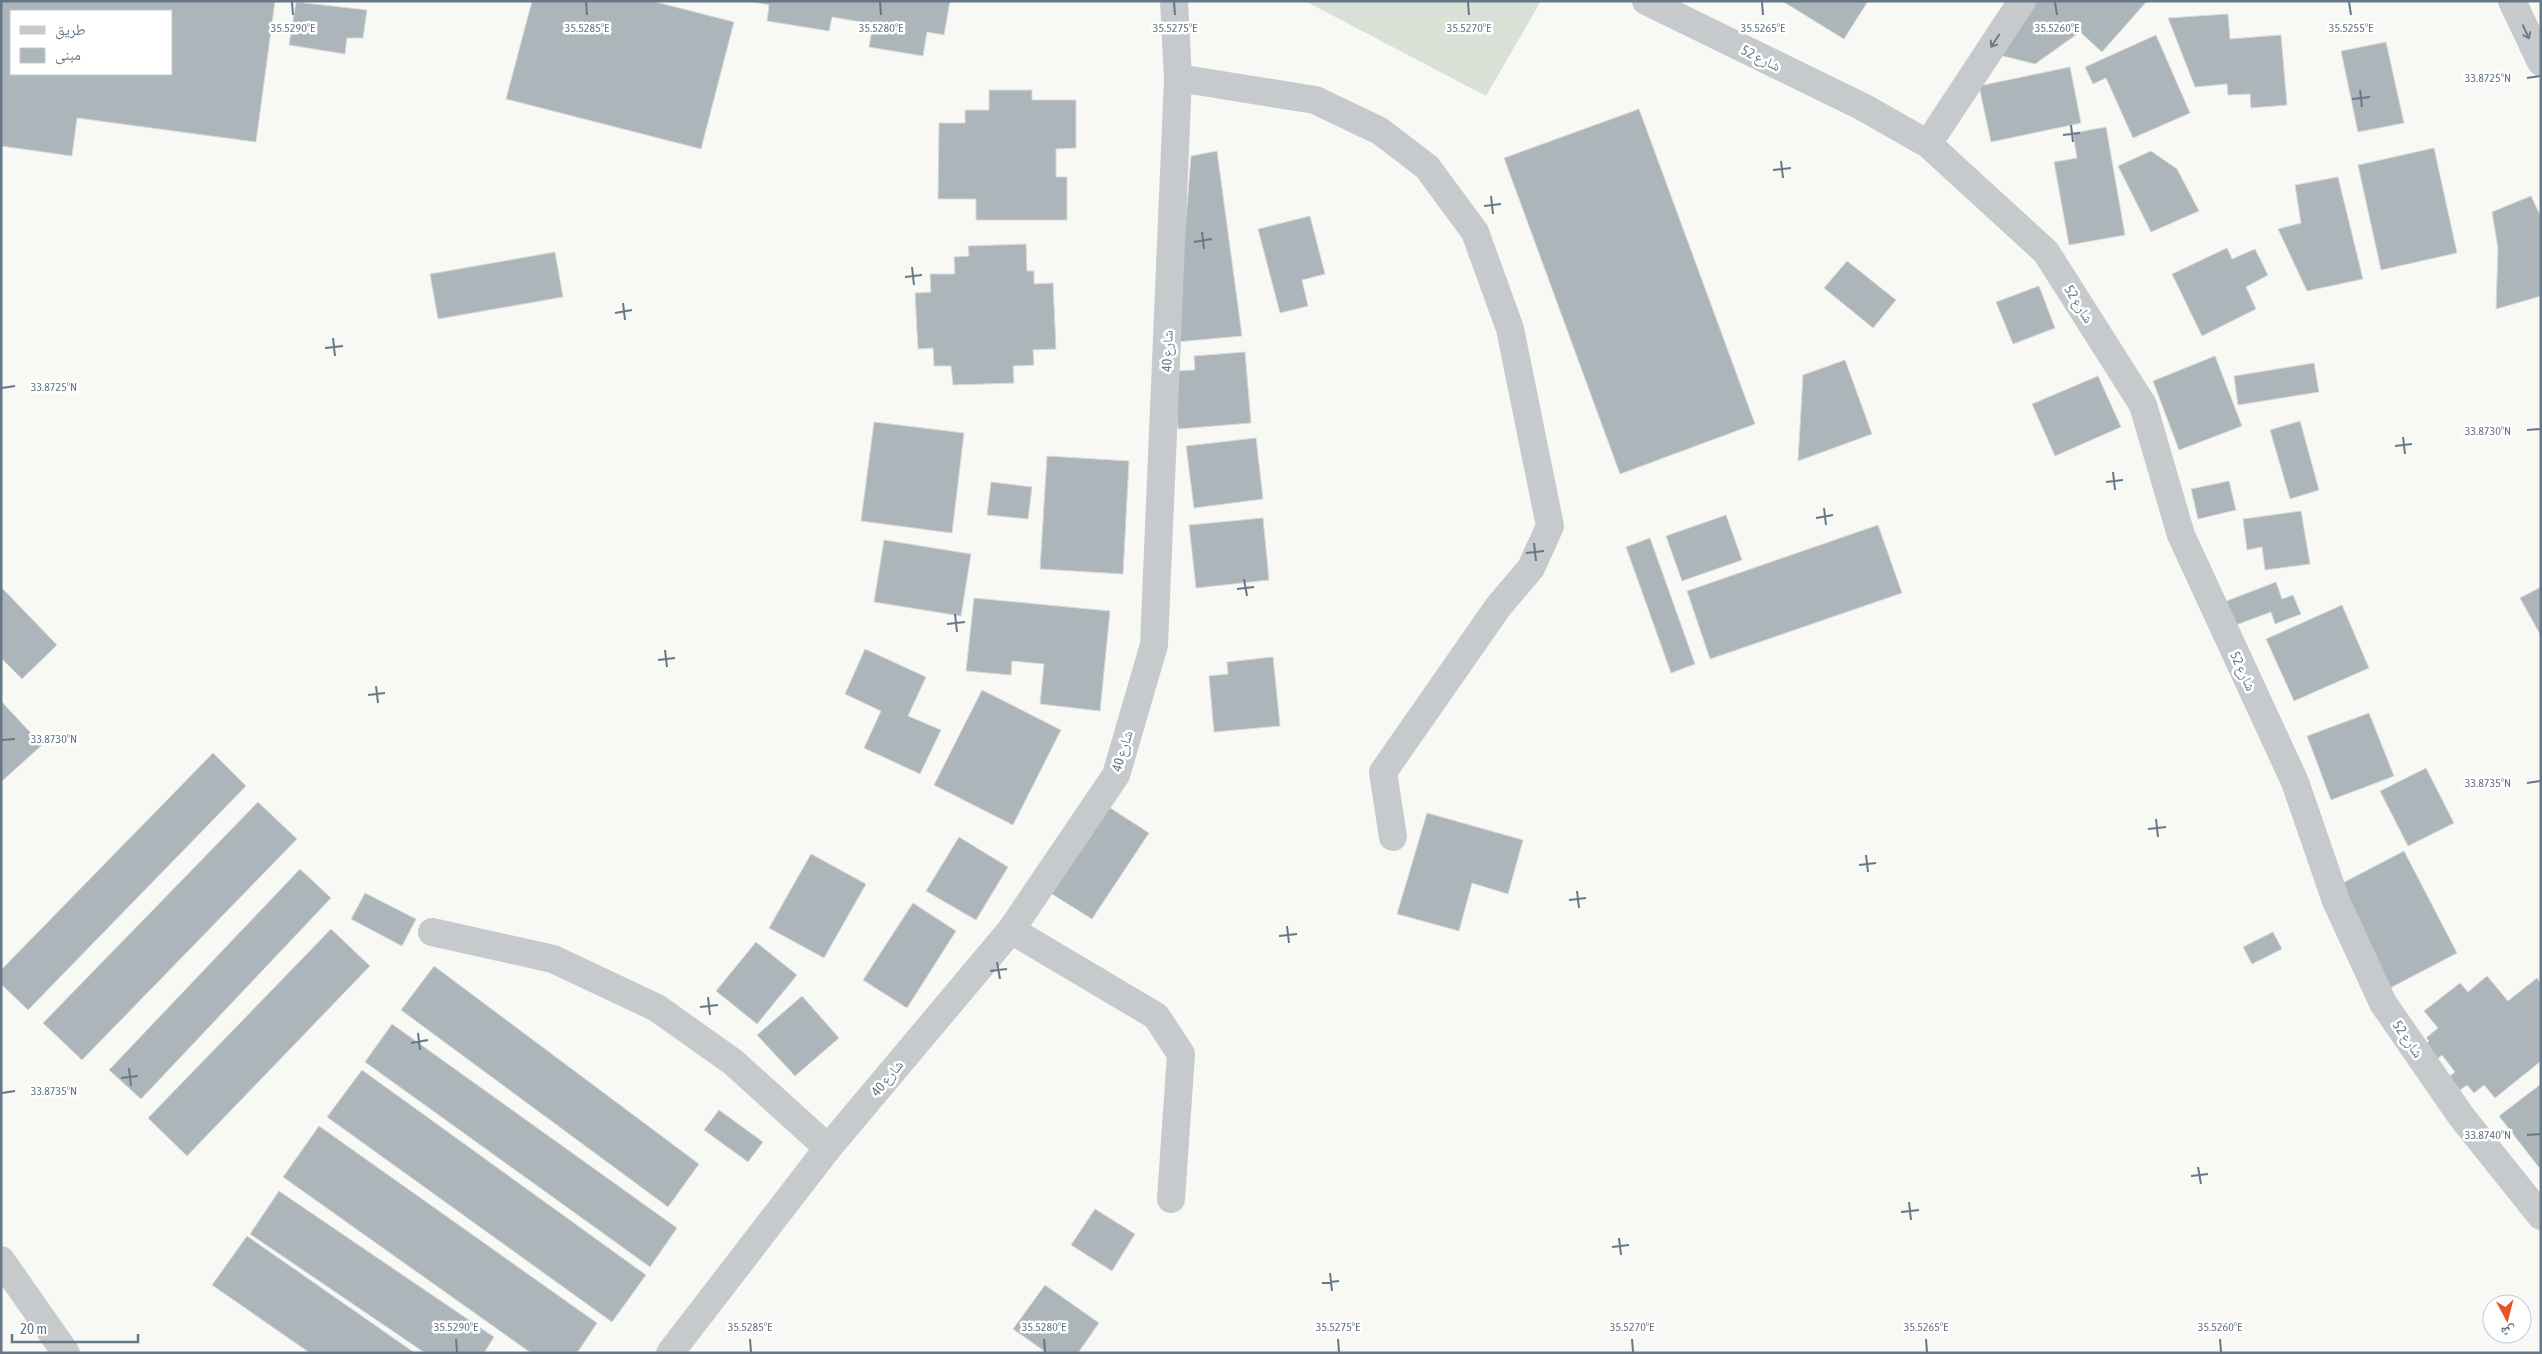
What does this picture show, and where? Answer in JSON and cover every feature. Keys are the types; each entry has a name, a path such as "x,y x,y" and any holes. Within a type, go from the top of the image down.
{"street":[{"name":"شارع 40","path":"670,1353 828,1148 1011,930 1116,775 1154,645 1178,78 1174,1"},
{"name":"شارع 52","path":"1646,1 1863,107 1928,144 2046,252 2143,405 2181,536 2295,782 2336,901 2383,1003 2462,1116 2541,1216"},
{"path":"1928,144 2022,1"},
{"path":"2512,1 2541,62"},
{"path":"1178,78 1315,100 1380,131 1427,167 1475,232 1510,329 1550,526 1531,568 1498,607 1383,772 1392,837"},
{"path":"1011,930 1156,1016 1181,1054 1171,1199"},
{"path":"432,932 553,959 657,1008 733,1062 828,1148"},
{"path":"1,1260 66,1353"}],"shaded area":[{"path":"1305,1 1541,1 1486,96"}],"building":[{"path":"1,1 275,1 256,142 77,118 72,156 1,146"},
{"path":"532,1 652,1 734,22 701,149 506,99"},
{"path":"748,1 950,1 944,35 927,32 923,56 869,47 873,24 832,17 829,31 767,21 769,5"},
{"path":"1782,1 1868,1 1844,39"},
{"path":"2025,1 2147,1 2102,52 2080,32 2035,64 1995,54"},
{"path":"296,2 367,10 363,38 347,38 345,54 289,45"},
{"path":"2228,14 2230,39 2281,35 2287,105 2251,108 2250,94 2228,95 2227,84 2195,87 2168,18"},
{"path":"2156,35 2190,113 2133,138 2106,78 2093,84 2085,67"},
{"path":"2386,42 2404,123 2358,132 2341,51"},
{"path":"2070,67 2081,123 1991,142 1979,86"},
{"path":"989,90 1032,90 1032,100 1076,100 1076,148 1056,149 1056,177 1067,177 1067,220 976,220 976,199 938,199 939,123 965,123 965,110 989,110"},
{"path":"1639,109 1755,424 1620,474 1504,158"},
{"path":"2106,127 2125,235 2069,245 2054,162 2077,158 2073,133"},
{"path":"2434,148 2457,253 2381,270 2358,165"},
{"path":"1217,151 1242,336 1176,342 1191,156"},
{"path":"2151,151 2177,169 2199,211 2151,232 2118,166"},
{"path":"2338,177 2363,279 2307,291 2278,229 2301,223 2295,185"},
{"path":"2531,196 2541,217 2541,296 2496,309 2498,248 2492,212"},
{"path":"1310,216 1325,274 1302,280 1308,306 1280,313 1258,229"},
{"path":"1026,244 1027,271 1034,271 1034,284 1053,283 1056,349 1033,350 1034,365 1013,366 1014,383 953,385 951,366 934,366 933,348 918,349 915,293 931,292 930,274 955,274 954,257 969,256 968,246"},
{"path":"2227,248 2232,259 2255,249 2268,275 2246,287 2256,309 2202,336 2172,274"},
{"path":"555,252 563,297 438,319 430,274"},
{"path":"1847,261 1896,300 1873,328 1824,288"},
{"path":"2039,286 2055,328 2013,344 1996,302"},
{"path":"1245,352 1251,423 1178,429 1174,371 1195,370 1194,356"},
{"path":"2215,356 2242,426 2179,450 2153,381"},
{"path":"1845,360 1872,434 1798,461 1803,375"},
{"path":"2314,363 2319,392 2238,405 2234,376"},
{"path":"2098,376 2121,427 2055,456 2032,404"},
{"path":"2300,421 2319,490 2290,499 2270,430"},
{"path":"874,422 964,433 952,533 861,521"},
{"path":"1256,438 1263,499 1194,508 1186,446"},
{"path":"1047,456 1129,461 1123,574 1040,569"},
{"path":"2229,481 2236,510 2198,519 2191,489"},
{"path":"991,482 1032,487 1028,519 987,515"},
{"path":"2301,511 2310,564 2265,570 2262,547 2247,550 2243,519"},
{"path":"1726,515 1742,560 1682,581 1666,536"},
{"path":"1263,518 1269,580 1196,588 1189,525"},
{"path":"1878,525 1902,593 1710,659 1687,591"},
{"path":"1650,538 1695,664 1671,673 1626,547"},
{"path":"884,540 971,554 961,616 874,602"},
{"path":"2276,582 2282,599 2293,595 2301,614 2275,624 2271,612 2233,626 2224,602"},
{"path":"1,587 57,645 22,679 1,658"},
{"path":"2541,587 2541,636 2520,598"},
{"path":"974,598 1110,611 1100,711 1040,704 1044,664 1012,661 1011,675 966,671"},
{"path":"2342,605 2369,668 2294,701 2266,639"},
{"path":"865,649 926,677 908,716 941,730 920,774 864,748 881,711 845,694"},
{"path":"1273,657 1280,726 1214,732 1209,676 1228,674 1227,662"},
{"path":"982,690 1061,730 1013,825 934,785"},
{"path":"1,701 42,745 1,782"},
{"path":"2369,713 2394,776 2331,800 2307,736"},
{"path":"213,753 246,786 28,1010 1,984 1,970"},
{"path":"2426,768 2454,823 2408,846 2380,791"},
{"path":"258,802 297,839 82,1060 43,1023"},
{"path":"1101,802 1149,833 1092,919 1044,889"},
{"path":"1427,813 1523,840 1508,894 1472,883 1459,931 1397,914"},
{"path":"959,837 1008,867 976,920 926,891"},
{"path":"2404,851 2457,953 2390,988 2337,886"},
{"path":"811,854 866,884 824,958 769,928"},
{"path":"300,869 331,898 141,1099 109,1070"},
{"path":"365,893 416,919 402,946 351,919"},
{"path":"913,903 956,931 907,1008 863,980"},
{"path":"331,929 370,966 187,1156 148,1118"},
{"path":"2273,932 2282,949 2252,964 2243,947"},
{"path":"756,942 797,975 757,1024 716,991"},
{"path":"434,966 699,1164 668,1207 401,1010"},
{"path":"2487,976 2508,1001 2537,978 2541,983 2541,1061 2495,1098 2484,1085 2474,1093 2467,1085 2456,1093 2445,1080 2455,1072 2442,1055 2431,1064 2420,1050 2429,1041 2426,1038 2438,1028 2424,1011 2460,983 2468,992"},
{"path":"802,996 839,1038 795,1076 757,1035"},
{"path":"392,1024 677,1228 650,1267 365,1062"},
{"path":"362,1070 646,1275 612,1322 327,1117"},
{"path":"2541,1084 2541,1170 2499,1116"},
{"path":"719,1110 763,1142 748,1162 704,1130"},
{"path":"319,1126 597,1323 577,1353 531,1353 283,1177"},
{"path":"279,1191 494,1337 484,1353 425,1353 250,1234"},
{"path":"1095,1209 1135,1234 1112,1271 1071,1245"},
{"path":"247,1236 415,1353 310,1353 212,1285"},
{"path":"1045,1285 1099,1323 1078,1353 1047,1353 1013,1329"}]}
